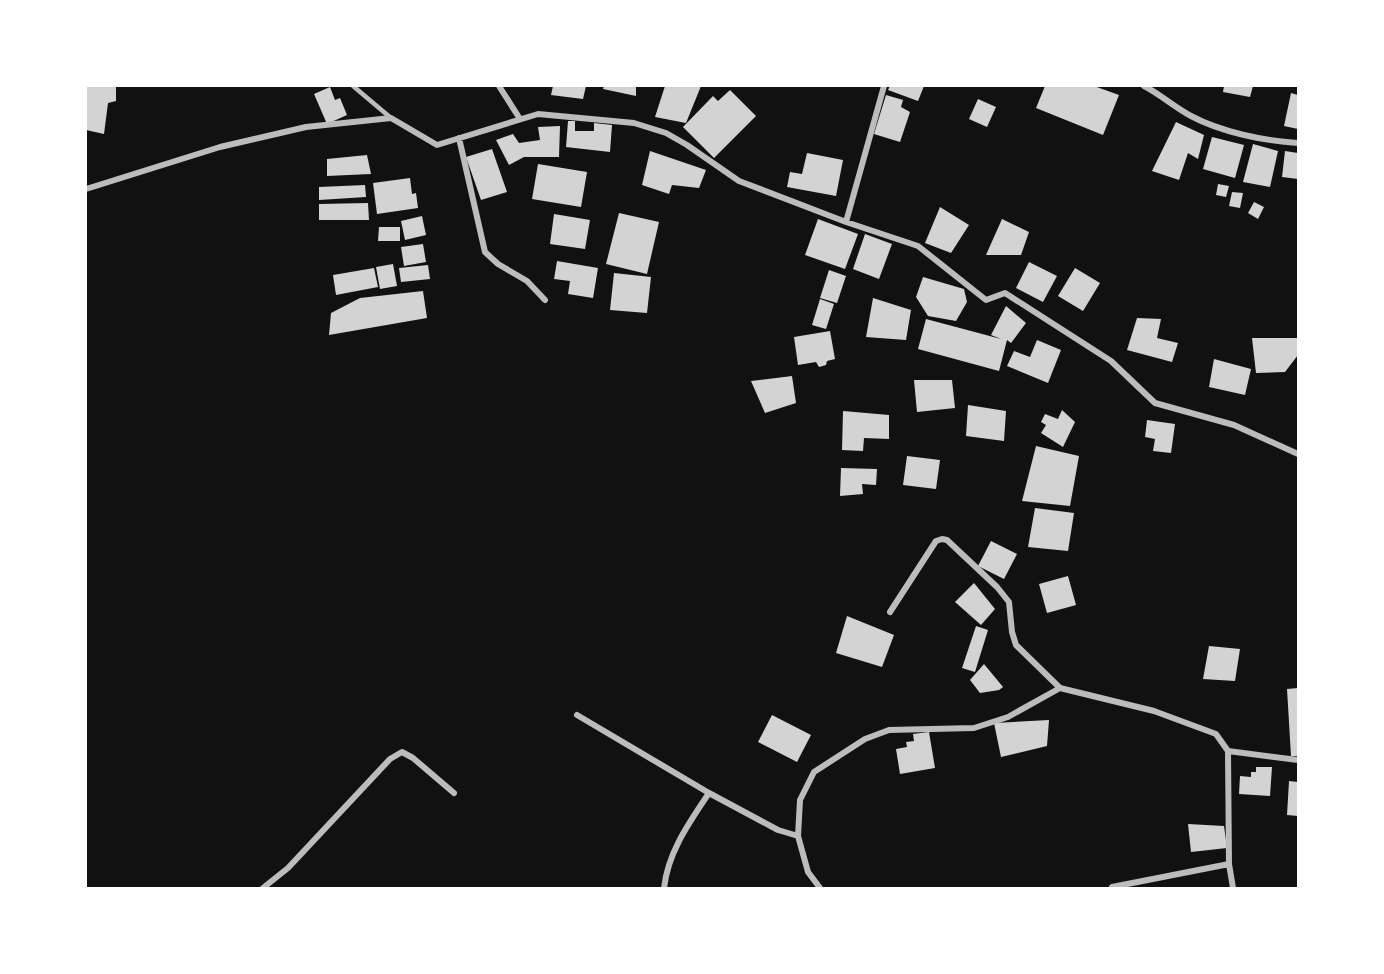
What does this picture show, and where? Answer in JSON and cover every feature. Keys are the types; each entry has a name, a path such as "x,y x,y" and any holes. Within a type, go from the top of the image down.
{"street":[{"path":"500,86 520,119"},
{"path":"846,222 884,86"},
{"path":"1144,86 1191,116 1232,131 1275,141 1299,143"},
{"path":"86,189 242,142 306,127 391,118 437,145 538,114 634,123 666,133 739,181 846,222 918,246 986,300 1005,293 1111,361 1155,403 1234,425 1299,454"},
{"path":"459,138 485,252 498,264 527,281 545,300"},
{"path":"891,612 936,541 947,540 997,587 1009,602 1012,632 1016,645 1059,688 1154,711 1216,734 1228,751 1228,864 1233,888"},
{"path":"820,888 808,872 798,836 800,800 814,772 865,739 889,730 974,728 1008,717 1059,688"},
{"path":"577,715 709,793 778,830 798,836"},
{"path":"1228,751 1299,760"},
{"path":"262,888 288,868 390,759 402,752 413,758 454,793"},
{"path":"664,888 666,869 686,829 709,793"},
{"path":"1112,887 1228,864"}],"lane":[{"path":"353,86 391,118"}],"building":[{"path":"86,86 116,86 116,101 108,103 104,134 86,130"},
{"path":"553,86 586,86 583,99 551,95"},
{"path":"604,86 636,86 636,96 603,89"},
{"path":"665,86 701,86 686,123 655,117"},
{"path":"890,86 924,86 918,101 888,90"},
{"path":"1045,86 1094,86 1119,95 1103,135 1036,108"},
{"path":"1224,86 1253,86 1250,97 1223,92"},
{"path":"330,87 335,100 340,98 347,115 327,124 314,94"},
{"path":"730,90 756,116 714,158 683,127 713,96 718,101"},
{"path":"1291,93 1298,95 1298,129 1284,126"},
{"path":"886,95 903,100 901,107 910,112 900,142 874,134"},
{"path":"978,99 996,107 987,127 969,119"},
{"path":"568,121 575,121 575,131 594,131 594,123 612,125 610,152 566,147"},
{"path":"1176,122 1204,135 1198,159 1188,153 1179,180 1152,171"},
{"path":"560,126 559,157 524,157 509,165 496,140 513,134 519,143 540,140 538,127"},
{"path":"1212,137 1244,145 1235,178 1203,169"},
{"path":"1253,144 1278,151 1270,187 1243,182"},
{"path":"492,149 507,192 481,200 466,157"},
{"path":"650,151 706,170 699,188 672,185 669,194 642,185"},
{"path":"1285,151 1298,153 1298,179 1282,177"},
{"path":"807,153 843,160 836,196 787,187 790,172 802,174"},
{"path":"367,155 371,174 327,176 327,159"},
{"path":"538,164 587,172 581,207 532,199"},
{"path":"410,178 412,194 416,193 418,208 377,214 373,183"},
{"path":"1218,184 1229,186 1226,197 1216,195"},
{"path":"365,185 366,197 319,200 319,187"},
{"path":"1232,192 1243,193 1240,208 1229,206"},
{"path":"1254,202 1264,207 1258,219 1248,213"},
{"path":"368,203 369,220 319,220 319,204"},
{"path":"940,207 969,225 951,253 925,243"},
{"path":"619,213 659,222 647,274 606,264"},
{"path":"554,214 590,220 585,249 550,244"},
{"path":"422,216 426,235 405,240 401,221"},
{"path":"818,219 858,234 845,269 805,255"},
{"path":"1002,219 1029,232 1021,255 986,255"},
{"path":"379,227 400,227 400,241 378,241"},
{"path":"865,234 892,244 879,279 853,269"},
{"path":"423,244 426,262 404,266 401,247"},
{"path":"557,261 598,268 593,298 568,294 570,281 554,279"},
{"path":"1029,262 1057,276 1043,302 1016,288"},
{"path":"393,264 397,286 380,289 376,267"},
{"path":"428,265 430,279 401,282 399,268"},
{"path":"374,268 378,287 336,295 333,275"},
{"path":"1075,268 1100,283 1083,311 1058,296"},
{"path":"829,270 846,276 837,303 820,298"},
{"path":"614,273 651,277 647,313 610,310"},
{"path":"923,277 964,289 967,302 956,321 928,316 916,297"},
{"path":"423,291 427,318 329,335 331,313 360,298"},
{"path":"873,298 911,310 906,340 866,337"},
{"path":"820,299 834,304 826,329 812,325"},
{"path":"1006,306 1026,323 1011,343 1007,340 999,371 918,349 926,319 1001,339 991,335"},
{"path":"1137,318 1161,319 1157,338 1178,343 1172,362 1127,350"},
{"path":"830,331 835,359 819,367 816,362 798,365 794,337"},
{"path":"1252,338 1298,338 1298,355 1285,372 1256,373"},
{"path":"1037,340 1061,350 1048,383 1007,366 1014,351 1030,357"},
{"path":"1214,359 1251,369 1245,395 1209,387"},
{"path":"792,376 796,403 765,413 751,381"},
{"path":"914,380 952,380 955,408 917,412"},
{"path":"968,405 1006,411 1004,441 966,436"},
{"path":"1062,410 1075,422 1063,447 1041,433 1046,425 1041,422 1045,414 1058,419"},
{"path":"843,411 889,415 889,439 864,438 863,451 842,450"},
{"path":"1147,420 1175,424 1171,453 1153,451 1155,439 1145,437"},
{"path":"1036,446 1079,456 1070,506 1022,501"},
{"path":"907,456 940,460 936,489 903,485"},
{"path":"841,468 877,469 876,485 862,484 863,494 840,496"},
{"path":"1035,508 1074,513 1068,551 1028,547"},
{"path":"991,541 1017,554 1004,579 978,566"},
{"path":"1068,576 1076,605 1047,613 1039,584"},
{"path":"974,583 995,609 981,625 955,602"},
{"path":"847,616 894,635 882,667 836,653"},
{"path":"976,626 988,630 975,672 962,668"},
{"path":"1209,646 1240,649 1235,681 1203,679"},
{"path":"984,664 1003,687 999,690 980,693 970,680"},
{"path":"1298,688 1298,756 1291,756 1287,689"},
{"path":"772,715 811,735 797,762 758,742"},
{"path":"1049,720 1047,746 1001,757 994,723"},
{"path":"929,732 935,768 900,774 896,749 907,747 906,742 914,741 913,734"},
{"path":"1256,767 1272,767 1270,796 1239,794 1240,776 1251,777 1251,772 1256,772"},
{"path":"1289,781 1298,782 1298,816 1287,815"},
{"path":"1188,824 1224,826 1227,848 1191,852"}]}
